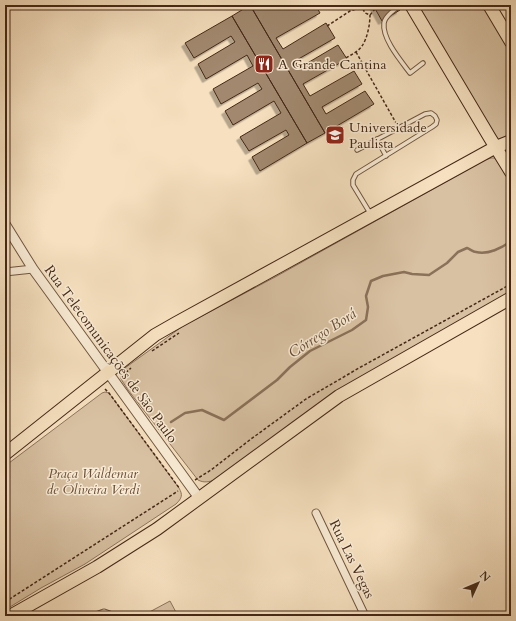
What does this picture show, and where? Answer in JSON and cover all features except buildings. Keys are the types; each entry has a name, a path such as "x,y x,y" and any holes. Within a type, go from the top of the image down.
{"main road":[{"path":"411,5 511,172"},
{"path":"489,5 511,42"},
{"path":"5,454 155,335 496,147 511,141"},
{"path":"10,616 97,567 156,529 339,396 511,298"}],"street":[{"name":"Rua Telecomunicações de São Paulo","path":"5,224 33,269 107,374 198,498"},
{"path":"5,272 33,269"},
{"name":"Rua Las Vegas","path":"316,513 365,616"},
{"path":"96,616 104,613 112,616"}],"lane":[{"path":"402,5 386,18 384,23 390,45 410,73 423,63"},
{"path":"357,150 425,114 430,113 435,116 437,120 436,124 432,127 356,174 353,180 353,186 372,216"},
{"path":"377,139 386,156"}],"path":[{"path":"328,26 350,12 363,6 365,13 370,15"},
{"path":"346,58 362,47 366,38 370,15 375,9"},
{"path":"356,52 399,128"},
{"path":"148,353 180,333"},
{"path":"123,380 122,376 132,367"},
{"path":"5,602 179,490 109,393 103,387"}],"green space":[{"path":"417,5 483,5 511,49 511,134 498,140"},
{"path":"491,158 497,158 511,177 511,293 215,480 202,482 198,480 128,390 121,379 121,373 125,368 183,326"},
{"name":"Praça Waldemar de Oliveira Verdi","path":"105,392 109,393 179,488 181,498 176,504 85,564 5,610 5,466"},
{"path":"170,601 178,616 142,616"}],"waterway":[{"name":"Córrego Borá","path":"171,422 185,413 202,410 224,420 277,380 310,351 352,330 366,320 368,307 366,296 371,281 383,276 404,272 429,275 447,263 458,252 467,248 475,252 485,253 499,248 511,241"}],"place":[{"name":"A Grande Cantina","path":"264,64"},
{"name":"Universidade Paulista","path":"335,135"}]}
